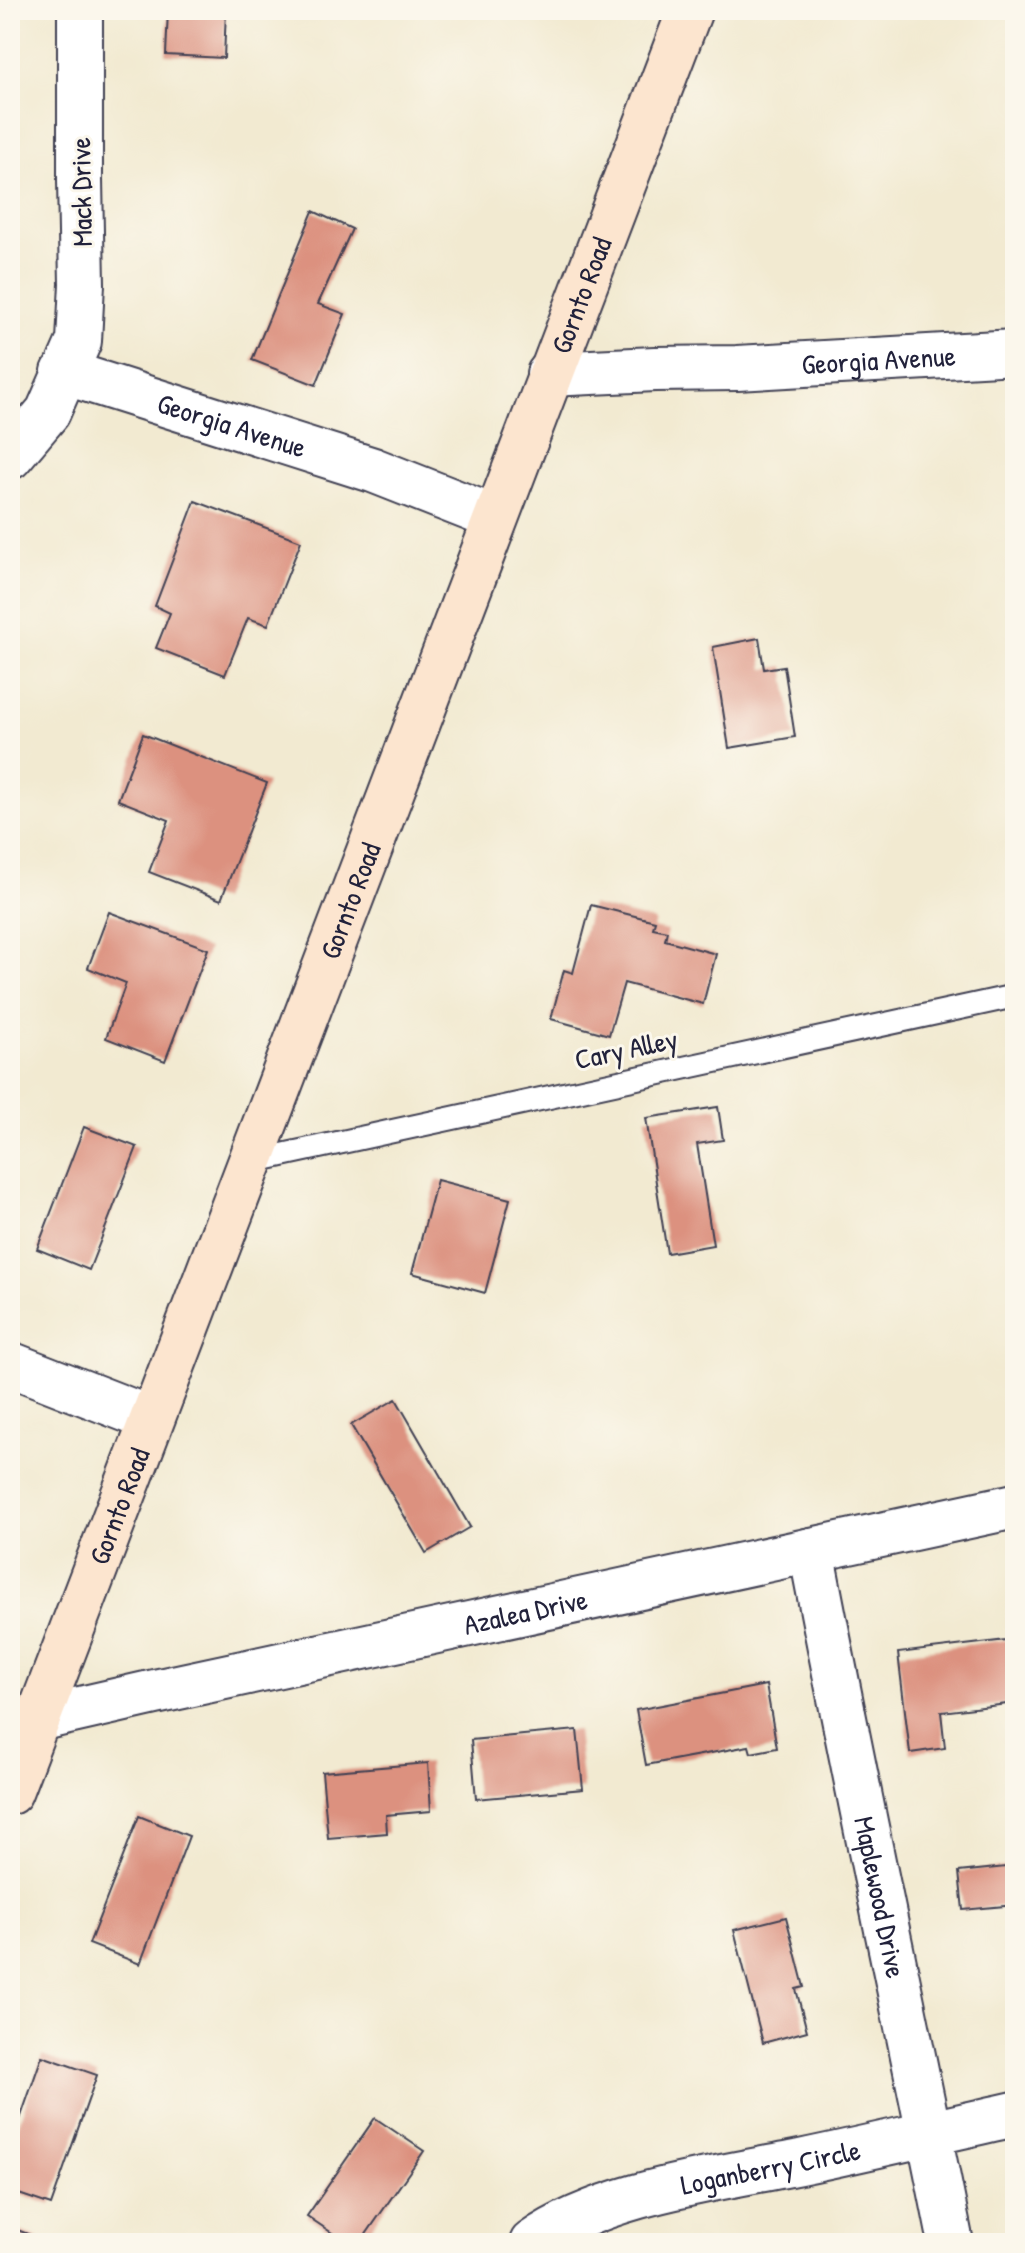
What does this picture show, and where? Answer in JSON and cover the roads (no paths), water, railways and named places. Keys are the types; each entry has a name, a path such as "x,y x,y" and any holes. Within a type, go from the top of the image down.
{"main road":[{"name":"Gornto Road","path":"10,1792 690,10"}],"street":[{"name":"Mack Drive","path":"64,372 79,341 82,284 80,10"},
{"name":"Georgia Avenue","path":"549,374 737,368 1015,352"},
{"path":"10,457 48,412 64,372"},
{"name":"Georgia Avenue","path":"64,372 373,470 495,518"},
{"path":"10,1364 151,1419"},
{"name":"Azalea Drive","path":"37,1719 1015,1506"},
{"name":"Maplewood Drive","path":"811,1550 847,1742 951,2243"},
{"name":"Loganberry Circle","path":"532,2243 553,2228 597,2208 673,2188 1015,2114"}],"lane":[{"name":"Cary Alley","path":"250,1162 1015,996"}]}
